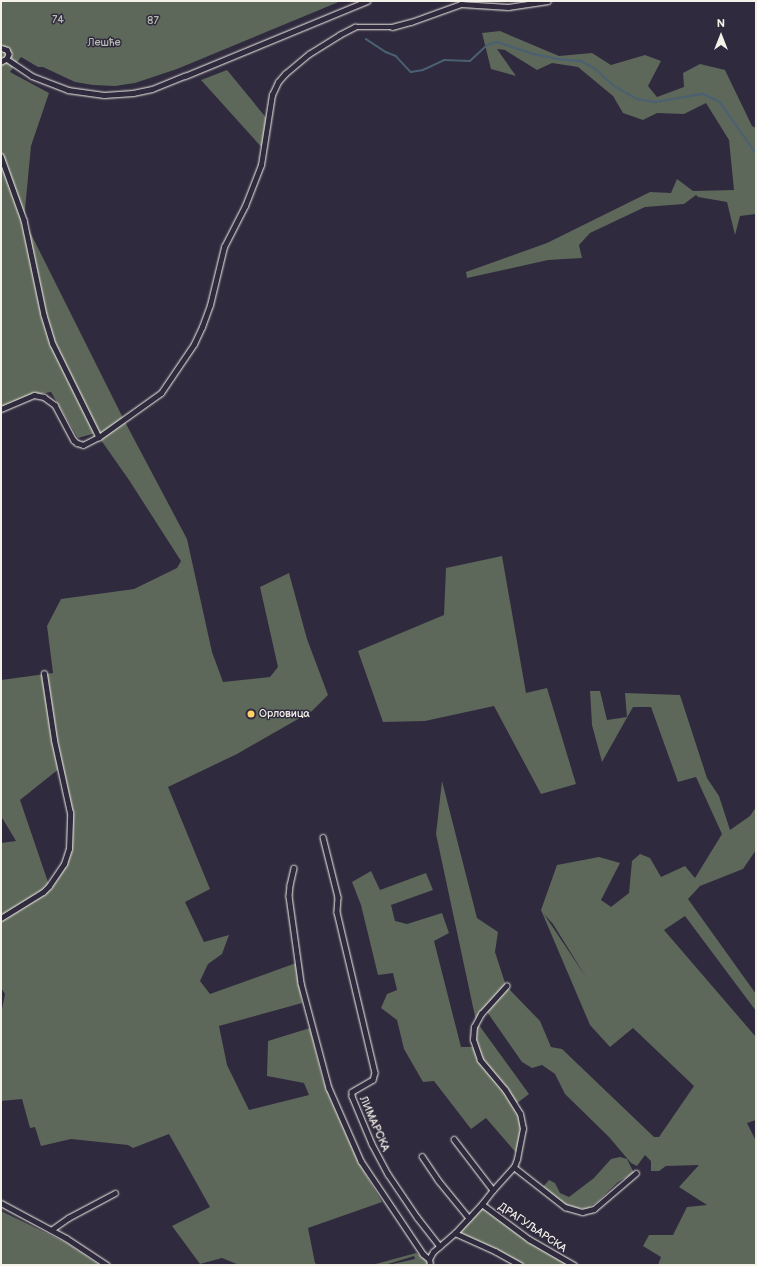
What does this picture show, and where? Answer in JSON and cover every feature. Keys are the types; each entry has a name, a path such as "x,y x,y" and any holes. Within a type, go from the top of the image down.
{"street":[{"path":"1,62 8,60 32,76 68,90 104,95 133,93 186,76 367,1"},
{"path":"1,409 38,395 49,400 55,405 77,443 88,444 161,394 198,338 210,305 224,247 244,206 261,165 272,94 278,82 286,74 320,46 355,27 392,27 411,22 461,4 508,7 548,1"},
{"path":"1,48 8,52 8,60"},
{"path":"1,156 24,220 44,315 53,344 99,437"},
{"path":"1,918 43,892 49,886 64,864 69,849 70,813 54,740 44,674"},
{"name":"ЛИМАРСКА","path":"323,837 338,897 337,912 375,1073 373,1080 352,1092 352,1096 372,1144 388,1174 417,1217 440,1246"},
{"path":"294,868 289,896 301,983 330,1088 361,1161 423,1254 429,1259 430,1265"},
{"path":"429,1259 482,1204 514,1166 522,1137 520,1114 504,1090 480,1060 473,1040 474,1027 480,1014 506,986"},
{"path":"454,1140 493,1190"},
{"path":"422,1156 438,1180 469,1218"},
{"path":"514,1166 565,1207 582,1212 594,1209 636,1173"},
{"path":"51,1230 68,1218 115,1193"},
{"path":"1,1202 51,1230 107,1265"},
{"name":"ДРАГУЉАРСКА","path":"482,1204 529,1239 574,1265"},
{"path":"455,1233 495,1251 520,1265"}],"green space":[{"path":"1,1 341,1 177,69 135,83 115,86 75,82 43,67 38,67 21,57 10,72 49,93 31,146 24,220 124,420 187,539 212,652 223,682 270,677 278,667 260,587 289,573 307,639 328,695 312,711 237,754 168,787 210,889 185,902 204,942 229,935 222,954 208,964 200,981 210,994 296,963 302,1003 219,1026 227,1065 249,1110 309,1095 304,1083 267,1076 268,1041 310,1028 322,1077 330,1098 359,1163 382,1202 308,1228 315,1263 318,1265 239,1265 222,1258 200,1264 172,1226 210,1207 169,1134 133,1148 128,1145 71,1139 41,1146 35,1127 30,1128 22,1099 1,1101 1,1014 5,994 1,988 1,843 16,841 1,816 1,680 53,673 47,626 61,599 134,589 177,568 181,561 129,480 96,433 78,438 51,392 34,395 1,409","holes":["60,768 71,829 67,856 49,885 20,800"]},
{"path":"500,31 559,56 592,53 611,65 645,55 661,61 648,86 657,97 684,87 683,73 700,64 725,70 752,126 756,128 756,214 740,216 735,235 727,202 698,197 696,195 684,204 645,207 590,233 579,245 582,258 548,260 467,278 466,272 547,243 650,192 671,193 677,179 693,191 734,190 729,140 706,103 684,114 657,113 643,120 623,113 613,96 578,67 552,63 537,70 505,50 497,49 516,76 491,69 482,33"},
{"path":"227,70 268,120 264,150 201,80"},
{"path":"502,556 526,693 547,688 576,784 541,794 494,706 425,721 383,722 358,651 444,615 446,568"},
{"path":"590,691 600,691 607,720 627,717 625,693 680,695 707,778 719,796 730,830 750,816 756,807 756,850 743,869 700,886 688,899 756,994 756,1011 685,916 664,930 756,1037 756,1120 747,1123 756,1141 756,1265 658,1265 661,1257 643,1246 649,1235 673,1235 687,1207 707,1205 679,1187 699,1165 666,1166 659,1171 651,1171 651,1161 645,1155 637,1166 631,1163 609,1137 565,1094 555,1074 542,1065 532,1068 522,1062 485,1009 476,1021 436,834 442,781 477,918 498,932 495,952 506,986 540,1021 551,1047 562,1049 654,1137 659,1137 694,1086 633,1028 610,1047 590,1025 541,910 557,865 599,857 620,863 601,900 611,907 629,893 632,861 640,854 650,858 661,877 685,866 695,878 722,834 696,777 678,782 651,707 633,707 602,762 592,725","holes":["544,914 553,924 586,977"]},
{"path":"371,871 380,890 426,873 433,890 391,905 395,921 407,924 442,913 449,933 434,941 461,1047 474,1047 476,1021 529,1094 516,1104 522,1123 518,1155 486,1118 471,1129 434,1081 423,1082 404,1049 397,1020 381,1008 387,994 397,990 393,973 378,975 361,905 352,882"},
{"path":"620,1157 627,1159 634,1173 618,1182 587,1209 575,1208 563,1204 542,1188 549,1180 555,1183 560,1193 569,1197 594,1178 611,1159"},
{"path":"482,1204 571,1265 520,1265 455,1233"},
{"path":"1,1211 67,1243 100,1265 1,1265"},
{"path":"416,1253 426,1259 428,1265 388,1265 415,1259 414,1256 385,1265 372,1265"}],"waterway":[{"path":"366,39 386,52 396,56 411,72 423,70 444,60 470,61 487,45 497,42 534,54 557,59 581,61 597,70 614,86 637,99 655,102 703,94 720,102 756,153"}],"place":[{"name":"Орловица","path":"251,714"}],"park label":[{"name":"74","path":"58,20"},
{"name":"87","path":"153,21"},
{"name":"Лешће","path":"104,43"}]}
